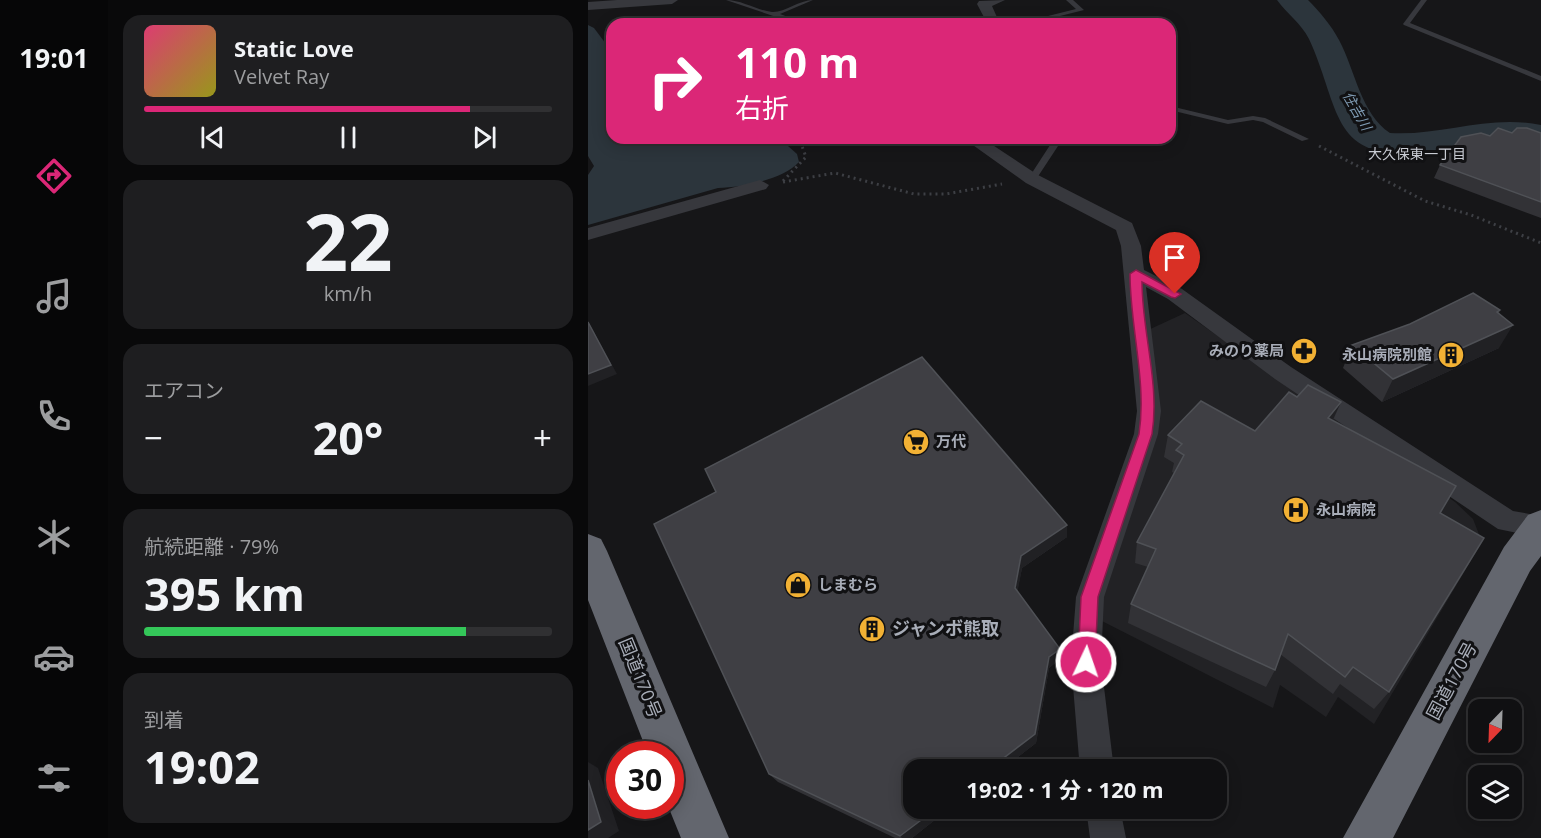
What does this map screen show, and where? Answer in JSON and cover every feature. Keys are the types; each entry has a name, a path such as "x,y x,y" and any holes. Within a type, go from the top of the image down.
{"highway":[{"name":"国道170号","path":"1367,838 1517,560 1541,527"},
{"name":"国道170号","path":"588,551 705,838"}],"street":[{"path":"588,6 672,0"},
{"path":"991,18 982,2 999,0"},
{"path":"980,144 1032,179 1125,227 1136,274 1136,308 1149,411 1146,434 1090,597 1086,662 1096,759"},
{"path":"588,234 760,185"},
{"path":"1136,274 1175,294 1283,373 1507,521 1541,527"},
{"path":"1105,819 1108,838"}],"lane":[{"path":"729,0 787,18"},
{"path":"775,14 810,0"},
{"path":"1046,18 1081,10 1069,0"},
{"path":"1424,0 1406,24 1541,79"},
{"path":"1176,109 1228,122 1253,118 1265,120 1305,139"},
{"path":"1032,179 1055,144"}],"path":[{"path":"1305,139 1425,201 1470,214 1541,243"},
{"path":"801,144 806,157 782,182 835,173 914,194 946,194 1032,179"}],"shaded area":[{"path":"588,25 594,28 606,44 606,144 786,144 797,154 799,162 783,174 762,181 718,188 588,225 588,175 594,166 588,156"},
{"name":"永山病院","path":"1185,313 1455,502 1473,519 1482,542 1374,724 1338,697 1326,717 1280,685 1273,708 1098,619 1101,593 1142,472 1146,331"}],"building":[{"path":"1498,128 1512,133 1517,128 1527,128 1541,133 1541,202 1440,165 1461,137 1481,133 1490,136"},
{"path":"1473,293 1500,310 1497,312 1513,325 1393,379 1352,345 1410,324"},
{"path":"588,322 611,365 588,374"},
{"name":"ジャンボ熊取","path":"922,357 1067,525 1021,556 1015,588 1060,649 1049,657 1035,734 1002,759 903,759 903,819 922,819 900,836 769,774 654,524 716,492 705,469"},
{"name":"永山病院","path":"1308,385 1341,402 1328,418 1456,486 1440,513 1484,538 1389,692 1353,667 1345,677 1288,634 1275,670 1131,604 1156,549 1137,542 1184,455 1176,450 1182,444 1168,435 1201,401 1255,431 1289,392 1297,397"},
{"path":"588,780 601,822 588,830"}],"waterway":[{"name":"住吉川","path":"1291,0 1319,30 1352,108 1368,134 1378,141 1405,144 1477,133 1509,131 1541,136"}],"place":[{"name":"みのり薬局","path":"1304,351"},
{"name":"永山病院別館","path":"1451,355"},
{"name":"万代","path":"916,442"},
{"name":"永山病院","path":"1296,510"},
{"name":"しまむら","path":"798,585"},
{"name":"ジャンボ熊取","path":"872,629"}],"district":[{"name":"大久保東一丁目","path":"1417,154"}],"route":[{"path":"1086,662 1090,597 1102,554 1146,434 1149,411 1136,308 1136,274 1175,294"}]}
